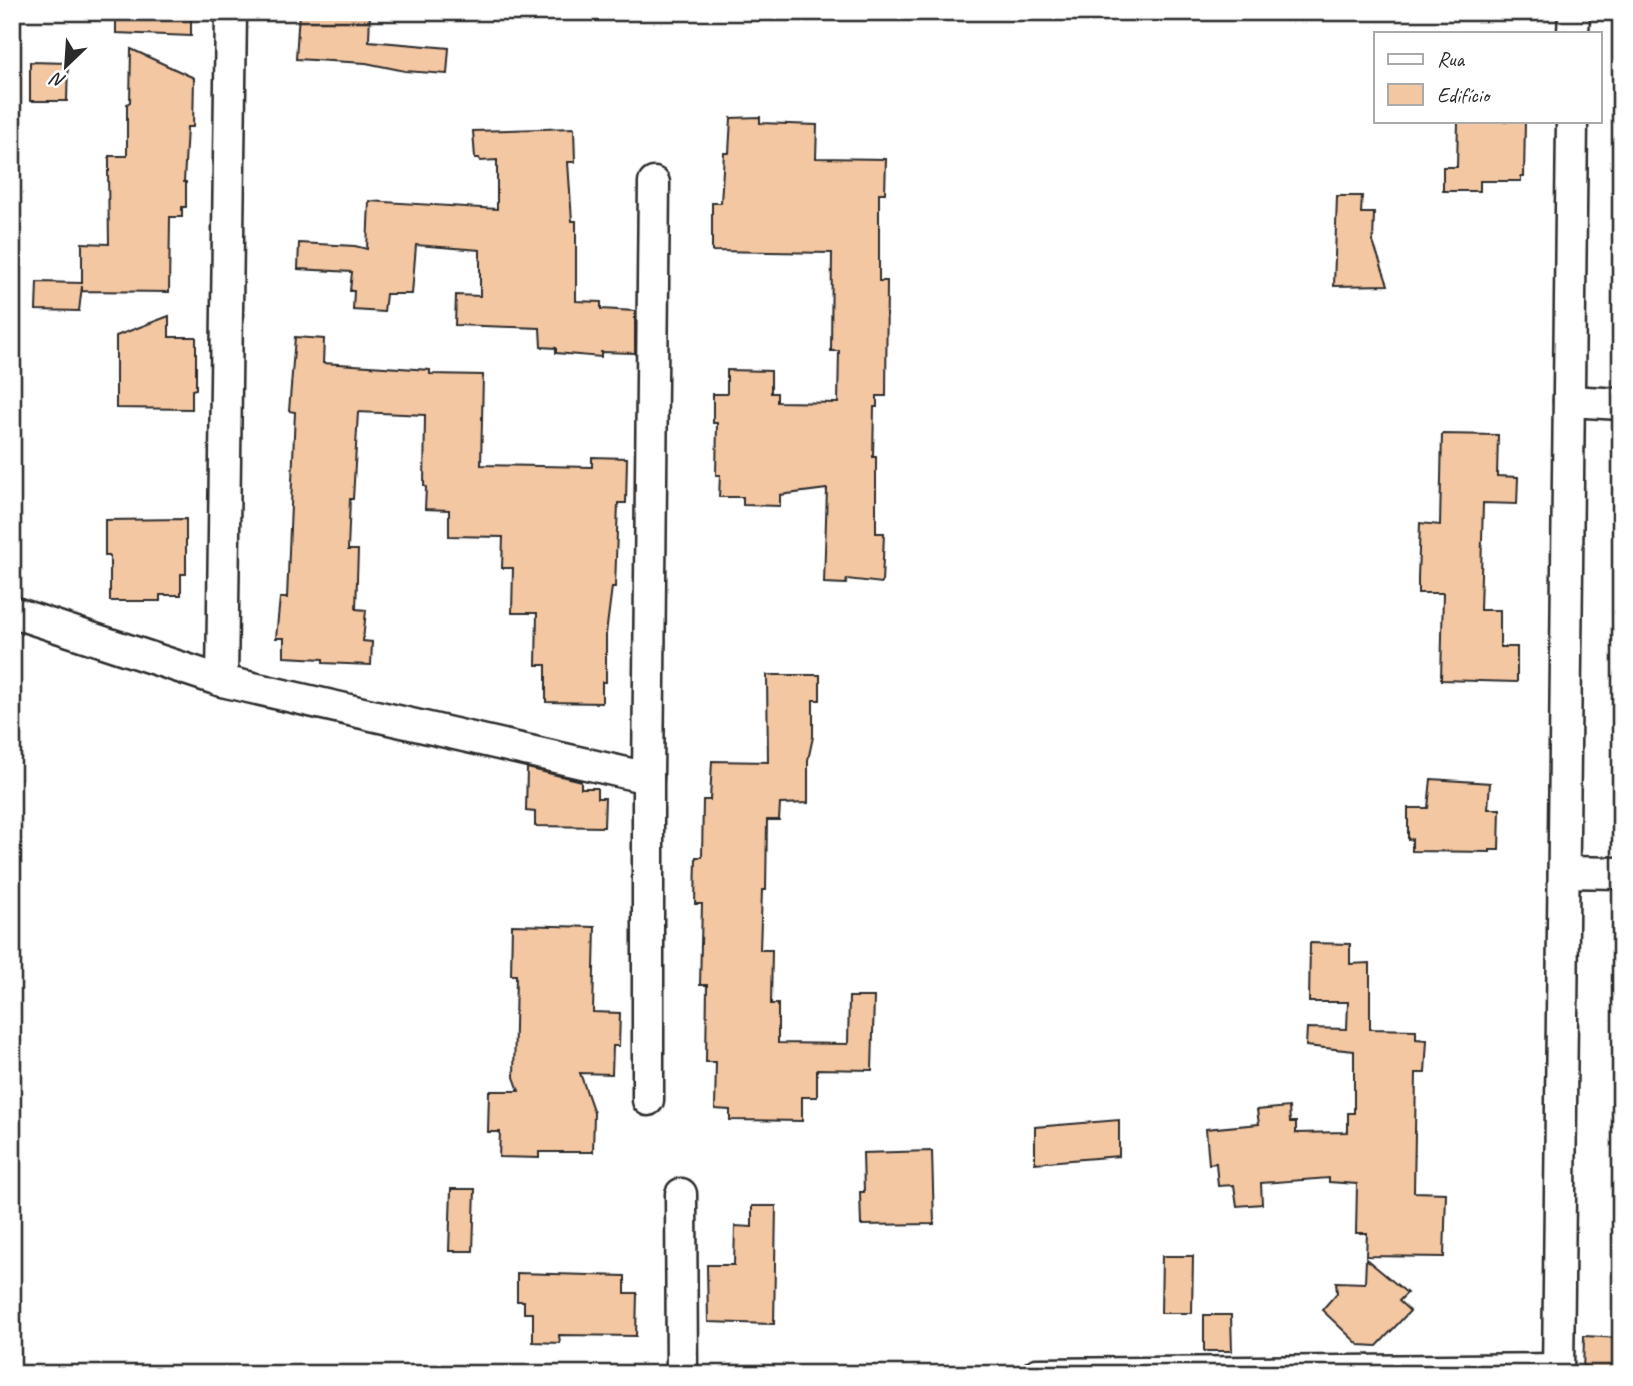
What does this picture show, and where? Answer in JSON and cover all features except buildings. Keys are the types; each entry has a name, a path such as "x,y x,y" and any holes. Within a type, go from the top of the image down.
{"street":[{"path":"222,681 231,12"},
{"path":"1573,32 1574,12"},
{"path":"1037,1374 1558,1371 1572,122"},
{"path":"648,1100 654,183"},
{"path":"1569,401 1621,404"},
{"path":"12,612 222,681 649,778"},
{"path":"1564,872 1621,873"},
{"path":"681,1194 682,1374"}]}
